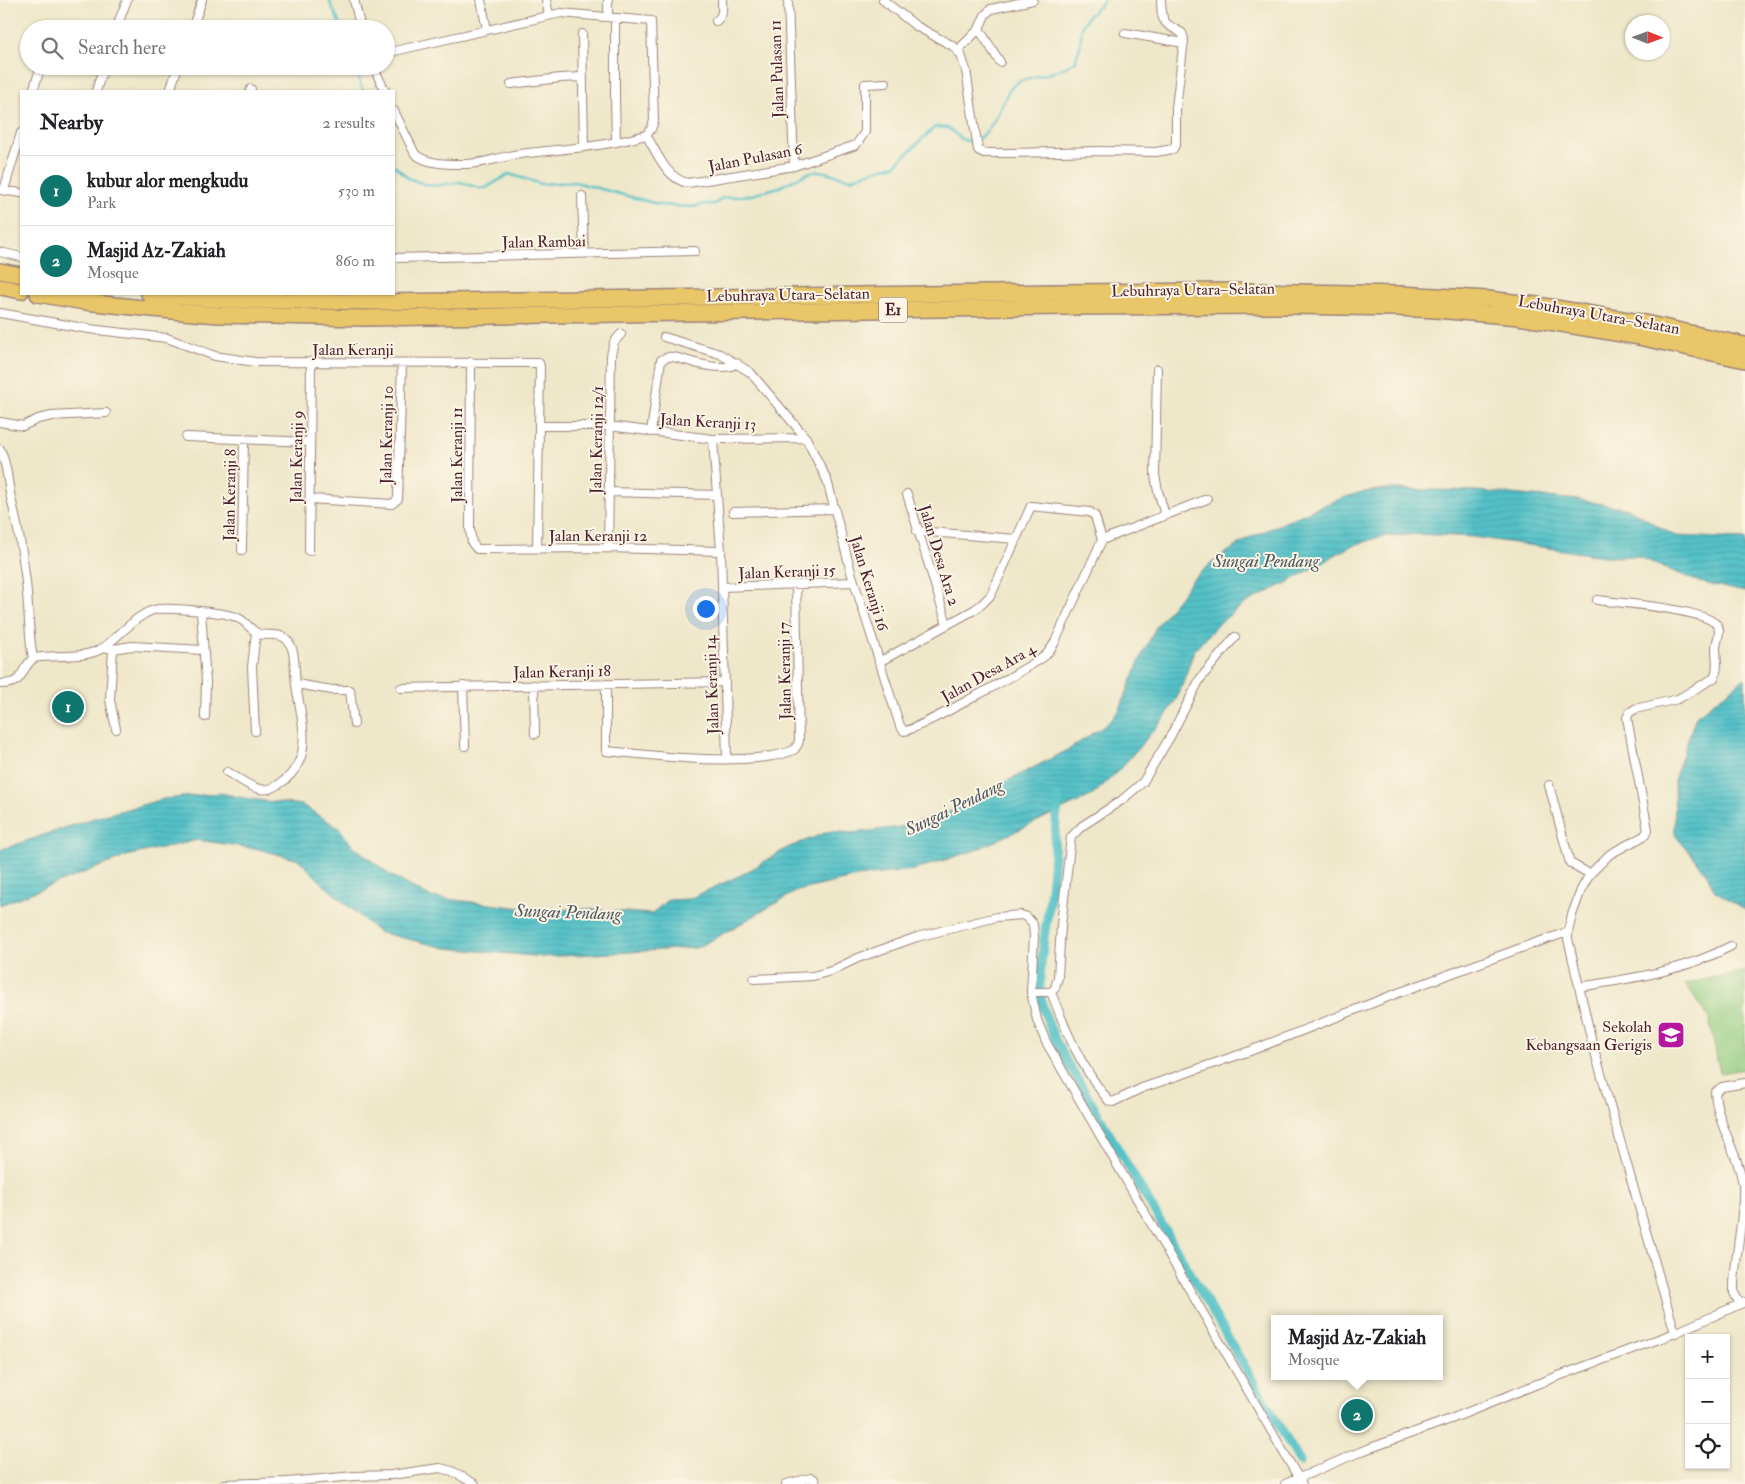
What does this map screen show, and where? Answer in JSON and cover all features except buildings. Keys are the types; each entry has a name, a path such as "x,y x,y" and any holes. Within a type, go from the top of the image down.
{"highway":[{"path":"0,271 20,275"},
{"path":"0,287 20,291"},
{"name":"Lebuhraya Utara–Selatan","path":"162,295 224,300 382,302 1053,292 1253,291 1400,294 1488,299 1537,305 1648,324 1745,345"},
{"name":"Lebuhraya Utara–Selatan","path":"44,295 95,303 219,315 365,318 1065,307 1291,306 1396,308 1519,317 1634,336 1745,360"}],"street":[{"path":"119,20 127,0"},
{"path":"195,20 202,0"},
{"path":"354,0 359,20"},
{"path":"481,0 487,30"},
{"path":"546,0 549,15"},
{"path":"608,0 612,18 616,142"},
{"path":"716,22 722,14 722,0"},
{"name":"Jalan Pulasan 11","path":"788,0 794,166"},
{"path":"883,0 916,26 949,43 958,50 965,62 978,150 984,153 1171,150 1175,145 1176,108 1184,37 1182,32 1170,28 1165,22 1161,0"},
{"path":"958,50 979,29 985,15 991,9 1033,0"},
{"path":"395,51 549,15 576,14 651,21 654,121 646,135 616,142 584,148 518,154 469,164 434,162 420,158 415,154 395,113"},
{"path":"979,29 1000,62"},
{"path":"1125,33 1184,43"},
{"path":"582,34 584,148"},
{"path":"34,90 38,75"},
{"path":"96,90 101,75"},
{"path":"170,90 175,75"},
{"path":"377,75 385,90"},
{"path":"511,84 583,77"},
{"name":"Jalan Pulasan 6","path":"646,135 670,174 680,181 688,183 794,166 856,145 865,132 865,84 886,83"},
{"path":"20,136 2,190 20,193"},
{"path":"582,196 584,254"},
{"name":"Jalan Rambai","path":"395,258 695,251"},
{"path":"0,252 20,256"},
{"name":"Jalan Keranji","path":"0,313 89,329 167,338 215,356 256,362 537,362 540,364 540,426"},
{"name":"Jalan Keranji 12/1","path":"608,548 611,355 614,342 621,334"},
{"name":"Jalan Keranji 16","path":"664,337 714,351 750,372 806,438 827,480 854,582 900,726 904,731 909,731"},
{"path":"651,432 661,360 668,356 723,367 734,366 737,363"},
{"name":"Jalan Keranji 11","path":"471,362 470,529 472,543 475,548"},
{"name":"Jalan Keranji 9","path":"308,551 311,363"},
{"name":"Jalan Keranji 10","path":"310,499 392,504 396,501 399,496 402,363"},
{"path":"1157,368 1155,475 1165,515"},
{"path":"0,422 23,426 52,416 106,413"},
{"path":"537,548 540,426"},
{"name":"Jalan Keranji 13","path":"540,426 609,426 713,439 806,438"},
{"path":"186,438 310,442"},
{"name":"Jalan Keranji 8","path":"242,550 244,439"},
{"name":"Jalan Keranji 14","path":"713,439 721,551 727,760"},
{"path":"0,449 8,473 19,531 33,659"},
{"path":"609,492 716,494"},
{"name":"Jalan Desa Ara 2","path":"907,494 947,624"},
{"path":"879,662 974,610 987,600 1031,506 1090,512 1095,516 1102,540 1207,499"},
{"path":"733,512 835,510"},
{"path":"917,531 1016,540"},
{"name":"Jalan Desa Ara 4","path":"909,731 1046,655 1054,644 1102,540"},
{"name":"Jalan Keranji 12","path":"475,548 608,548 721,551"},
{"name":"Jalan Keranji 15","path":"722,587 854,582"},
{"name":"Jalan Keranji 17","path":"727,760 763,758 790,752 797,748 799,740 796,585"},
{"path":"1597,600 1698,614 1716,624 1719,630 1716,647 1717,671 1714,678 1678,699 1635,709 1629,713 1628,718 1648,830 1645,835 1610,854 1590,874 1581,890 1568,932 1592,1042 1675,1334"},
{"path":"0,684 19,680 26,666 33,659 90,653 104,647 150,610 201,612 230,615 238,618 256,632 282,637 287,641 292,650 304,738 302,756 295,771 278,786 263,789 255,787 227,772"},
{"path":"201,612 206,682 206,717"},
{"path":"255,731 252,657 256,632"},
{"path":"1034,992 1050,992 1055,988 1058,977 1071,837 1082,826 1122,800 1143,782 1170,737 1200,679 1235,637"},
{"path":"104,647 113,649 132,646 203,650"},
{"path":"113,649 110,700 116,729"},
{"name":"Jalan Keranji 18","path":"401,688 724,682"},
{"path":"296,684 332,690 350,690 354,724"},
{"path":"606,684 606,751 691,759 727,760"},
{"path":"534,685 535,734"},
{"path":"463,686 465,746"},
{"path":"1549,785 1570,863 1590,874"},
{"path":"754,979 813,976 831,971 873,952 917,937 997,917 1021,915 1030,920 1034,930 1034,992 1037,1020 1046,1042 1301,1481"},
{"path":"1050,992 1073,1048 1108,1101 1113,1102 1142,1088 1243,1053 1398,993 1568,932"},
{"path":"1579,988 1638,978 1699,962 1731,946"},
{"path":"1285,1484 1301,1481 1362,1451 1451,1419 1552,1378 1675,1334 1743,1303 1734,1293 1744,1203 1742,1178 1721,1119 1715,1092 1722,1087 1745,1083"},
{"path":"224,1484 391,1475 440,1468 452,1471 475,1484"},
{"path":"786,1484 811,1478 814,1479 816,1484"}],"green space":[{"path":"1745,971 1745,1069 1720,1073 1709,1018 1685,984"}],"water":[{"name":"Sungai Pendang","path":"1387,489 1476,491 1580,500 1629,509 1675,536 1745,539 1745,592 1699,582 1637,556 1610,557 1473,537 1420,534 1379,537 1349,547 1287,583 1247,602 1218,624 1194,651 1179,694 1166,716 1121,768 1093,795 976,850 913,870 857,877 797,891 696,948 543,957 446,948 378,932 324,885 299,860 258,849 198,840 130,855 0,905 0,850 94,818 164,799 220,793 249,799 302,805 339,828 352,845 390,875 430,897 539,910 586,909 652,914 667,900 689,899 745,873 787,848 830,831 852,833 900,827 953,810 1068,750 1107,724 1119,711 1142,655 1156,627 1193,579 1219,557 1249,538 1326,504 1358,493"},
{"path":"1745,678 1745,782 1741,789 1745,795 1745,909 1715,891 1705,871 1675,835 1674,780 1696,716"}],"waterway":[{"path":"329,0 338,20"},
{"path":"395,166 408,178 434,186 460,182 479,188 486,188 509,174 541,184 575,182 661,205 693,207 715,204 722,198 751,195 779,187 808,173 821,171 851,179 895,165 935,127 947,128 966,141 977,139 989,128 1013,86 1028,78 1057,71 1075,62 1080,47 1082,26 1088,16 1104,0"},
{"path":"358,75 363,90"},
{"path":"1059,799 1051,892 1040,972 1043,1008 1066,1060 1300,1462"}],"place":[{"name":"kubur alor mengkudu","path":"68,707"},
{"name":"Sekolah Kebangsaan Gerigis","path":"1671,1035"},
{"name":"Masjid Az-Zakiah","path":"1357,1415"}]}
